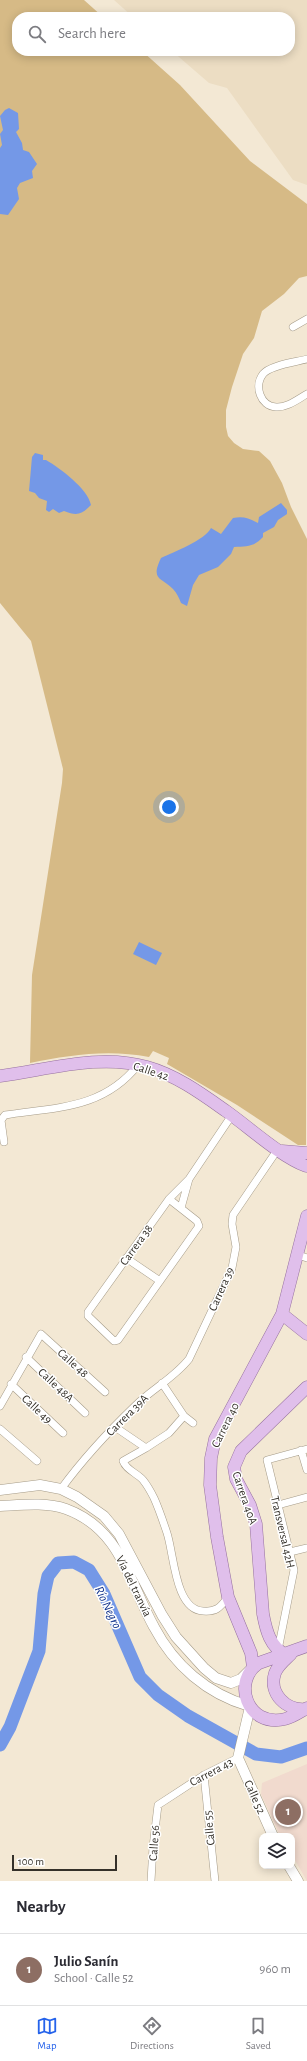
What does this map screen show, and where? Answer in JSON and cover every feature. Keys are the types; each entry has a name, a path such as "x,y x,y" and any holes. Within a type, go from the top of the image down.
{"main road":[{"name":"Calle 42","path":"0,1076 102,1062 138,1065 161,1072 184,1084 232,1115 287,1156 306,1166"},
{"name":"Calle 42","path":"279,1149 307,1152"},
{"path":"306,1166 303,1159 307,1152"},
{"name":"Carrera 40","path":"253,1667 251,1653 228,1598 211,1493 212,1447 282,1314 303,1257 307,1216"},
{"path":"282,1314 307,1334"},
{"name":"Carrera 40A","path":"286,1652 271,1642 263,1614 256,1524 250,1505 236,1479 234,1467 241,1451 307,1387"},
{"name":"Vía del tranvía","path":"0,1490 40,1485 61,1489 77,1497 104,1516 119,1534 162,1615 176,1637 204,1668 216,1678 231,1683 241,1679 253,1667"},
{"name":"Vía del tranvía","path":"0,1506 44,1505 65,1509 81,1516 99,1529 110,1540 119,1553 131,1575 153,1626 179,1663 209,1688 252,1710"},
{"path":"307,1646 286,1652 253,1667 247,1679 246,1692 252,1710 270,1719 286,1719 307,1708"},
{"path":"286,1652 278,1667 274,1682 275,1690 283,1703 290,1707 298,1710 307,1708"},
{"name":"Carrera 43","path":"238,1758 245,1727 252,1710"},
{"name":"Calle 52","path":"238,1758 272,1833"},
{"path":"291,1869 298,1881"}],"street":[{"path":"293,327 307,318"},
{"path":"307,359 271,368 263,374 259,386 261,398 268,405 276,407 287,405 307,394"},
{"path":"4,1142 1,1120 5,1115 86,1102 113,1089 127,1079 138,1065"},
{"name":"Carrera 38","path":"160,1281 117,1341 114,1341 87,1314 169,1199 189,1179 232,1115"},
{"name":"Carrera 39","path":"196,1345 232,1268 236,1247 232,1224 233,1214 279,1149"},
{"name":"Carrera 38","path":"181,1208 189,1179"},
{"path":"126,1258 160,1281 199,1226 198,1223 169,1199"},
{"name":"Calle 48","path":"26,1357 41,1334 105,1392"},
{"name":"Carrera 39A","path":"61,1489 76,1469 135,1405 181,1369 196,1345"},
{"path":"0,1406 26,1357"},
{"name":"Calle 48A","path":"26,1357 85,1413"},
{"path":"162,1383 184,1416 193,1423"},
{"name":"Calle 49","path":"11,1384 63,1433"},
{"path":"184,1416 169,1433 123,1461 124,1465 142,1480 154,1498 167,1533 180,1590 191,1608 198,1611 213,1611 220,1608 228,1598"},
{"path":"115,1427 146,1448"},
{"path":"0,1429 37,1461"},
{"path":"304,1450 307,1470"},
{"name":"Transversal 42H","path":"286,1652 294,1570 267,1460 304,1450"},
{"path":"278,1505 307,1498"},
{"path":"290,1552 307,1548"},
{"name":"Carrera 43","path":"158,1805 204,1775 238,1758"},
{"name":"Calle 55","path":"204,1775 215,1881"},
{"name":"Calle 56","path":"151,1881 152,1847 158,1805"}],"shaded area":[{"path":"0,0 84,0 97,12 12,12 12,56 148,56 180,85 250,161 307,204 307,276 299,278 284,294 262,311 254,338 243,354 226,410 226,427 228,436 234,443 243,449 259,451 270,461 282,483 291,507 307,539 306,1145 298,1145 237,1105 167,1064 169,1058 153,1051 149,1057 119,1053 104,1053 74,1055 30,1063 32,975 63,769 31,641 0,603"},
{"path":"114,0 307,0 307,185 293,180 227,88 209,83 178,56 295,56 295,12 127,12"},
{"path":"307,1764 307,1881 295,1860 295,1833 279,1833 261,1794 262,1783"}],"water":[{"path":"9,108 18,113 19,129 16,132 22,143 23,150 29,152 37,164 32,171 33,178 20,183 17,188 19,199 8,215 0,214 0,148 2,145 0,134 3,130 0,116"},
{"path":"35,453 43,455 43,460 46,460 52,464 73,480 85,492 91,505 79,514 72,514 64,511 59,513 53,509 49,512 46,510 47,501 39,498 35,493 29,491 32,457"},
{"path":"281,503 287,510 287,514 278,520 274,527 263,533 263,537 260,540 250,545 234,547 231,554 218,567 199,575 193,585 187,606 181,603 178,596 169,585 157,575 158,565 161,558 196,541 211,528 221,534 233,518 240,517 258,523 259,517"},
{"path":"139,942 162,953 156,965 133,954"}],"waterway":[{"name":"Río Negro","path":"0,1745 10,1727 39,1651 44,1594 48,1576 58,1563 74,1562 89,1570 104,1594 140,1677 158,1695 188,1716 256,1754 281,1757 307,1748"}],"place":[{"name":"Julio Sanín","path":"288,1812"}]}
